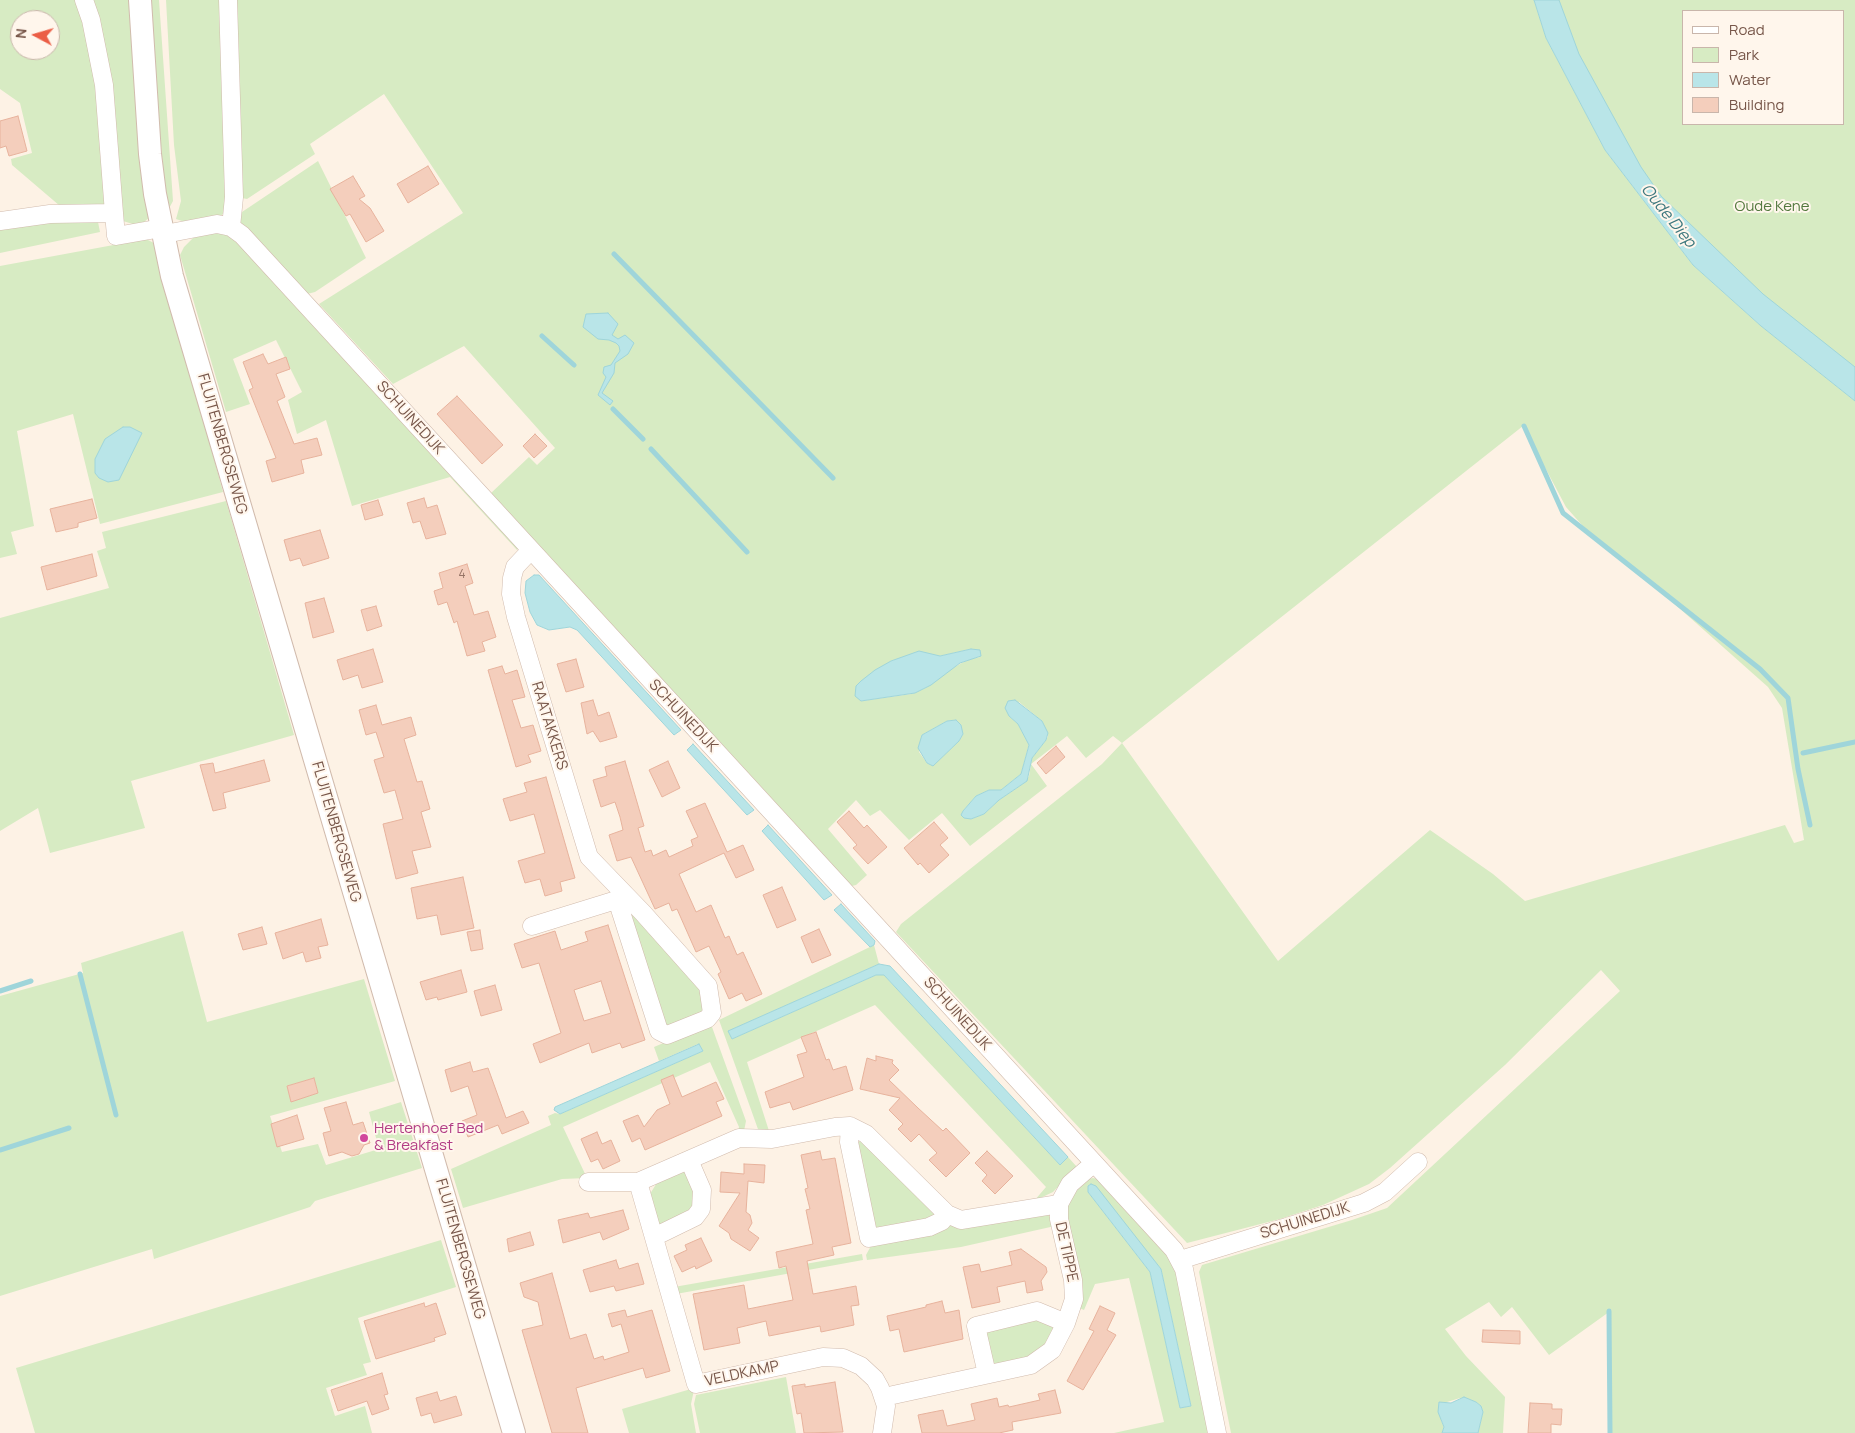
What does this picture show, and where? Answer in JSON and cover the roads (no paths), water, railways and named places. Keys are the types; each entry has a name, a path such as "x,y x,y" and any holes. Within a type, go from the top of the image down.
{"street":[{"path":"84,0 91,20 104,85 116,236 156,229 170,233 217,224 231,227 234,197 228,0"},
{"name":"FLUITENBERGSEWEG","path":"140,0 150,154 162,231 172,276 514,1433"},
{"path":"0,221 50,214 114,213"},
{"name":"SCHUINEDIJK","path":"231,227 255,248 1093,1164 1174,1250 1184,1269 1217,1433"},
{"name":"RAATAKKERS","path":"531,550 519,562 512,578 511,594 516,617 589,857 623,899 708,986 712,1013 707,1019 667,1035 659,1031 620,908 623,899"},
{"path":"532,926 623,899"},
{"path":"850,1126 848,1142 869,1238 929,1227 942,1221 947,1214"},
{"path":"588,1182 638,1182 739,1138 772,1140 835,1127 850,1126 866,1134 947,1214 962,1220 1058,1204"},
{"path":"654,1237 695,1217 701,1209 702,1190 689,1160"},
{"name":"SCHUINEDIJK","path":"1180,1260 1364,1203 1385,1192 1418,1162"},
{"name":"DE TIPPE","path":"884,1396 1039,1361 1052,1350 1073,1307 1074,1290 1059,1219 1058,1204 1070,1184 1093,1164"},
{"name":"VELDKAMP","path":"638,1182 696,1384 833,1357 843,1358 861,1366 875,1379 884,1396"},
{"path":"987,1374 976,1326 1037,1311 1066,1323"},
{"path":"882,1433 886,1416 884,1396"}],"water":[{"name":"Oude Diep","path":"1534,0 1559,0 1579,54 1641,167 1661,196 1763,294 1855,367 1855,401 1761,326 1693,265 1605,150 1546,38"},
{"path":"608,313 618,324 612,335 618,339 625,335 634,343 628,354 615,363 614,373 602,393 613,401 610,405 598,395 606,377 603,373 604,367 611,365 620,351 619,346 609,340 598,339 583,327 586,314"},
{"path":"123,427 130,427 142,433 119,480 108,482 99,478 95,473 95,459 105,439"},
{"path":"534,575 539,575 681,730 674,735 577,630 570,627 549,630 537,625 530,612 525,593 526,581"},
{"path":"971,649 980,650 981,656 960,663 931,685 915,693 861,701 855,696 856,686 861,681 891,661 919,651 940,656"},
{"path":"1015,700 1042,721 1048,733 1046,740 1032,758 1027,781 999,800 984,814 971,819 964,818 961,815 963,811 976,796 989,790 1001,790 1021,774 1029,745 1018,724 1009,716 1005,708 1008,701"},
{"path":"956,720 961,725 963,734 959,741 933,766 927,763 918,748 922,735 947,721"},
{"path":"693,744 754,810 747,815 687,750"},
{"path":"768,825 832,895 824,900 762,831"},
{"path":"841,904 875,941 874,945 870,947 834,910"},
{"path":"879,964 890,966 1068,1157 1060,1165 884,975 876,975 732,1039 728,1031"},
{"path":"699,1044 703,1051 560,1114 554,1110 555,1107"},
{"path":"1091,1184 1096,1186 1161,1269 1191,1406 1180,1408 1150,1272 1088,1192 1088,1186"},
{"path":"1464,1397 1481,1406 1483,1412 1478,1433 1442,1433 1444,1427 1438,1412 1439,1402 1451,1403"}],"waterway":[{"path":"614,254 833,478"},
{"path":"542,336 574,365"},
{"path":"613,409 643,439"},
{"path":"1524,426 1563,513 1760,669 1788,698 1798,769 1810,825"},
{"path":"651,449 747,552"},
{"path":"1803,753 1855,742"},
{"path":"80,974 116,1115"},
{"path":"0,991 31,981"},
{"path":"0,1150 69,1128"},
{"path":"1609,1311 1610,1433"}],"place":[{"name":"Hertenhoef Bed & Breakfast","path":"364,1138"}],"park label":[{"name":"Oude Kene","path":"1772,207"}]}
